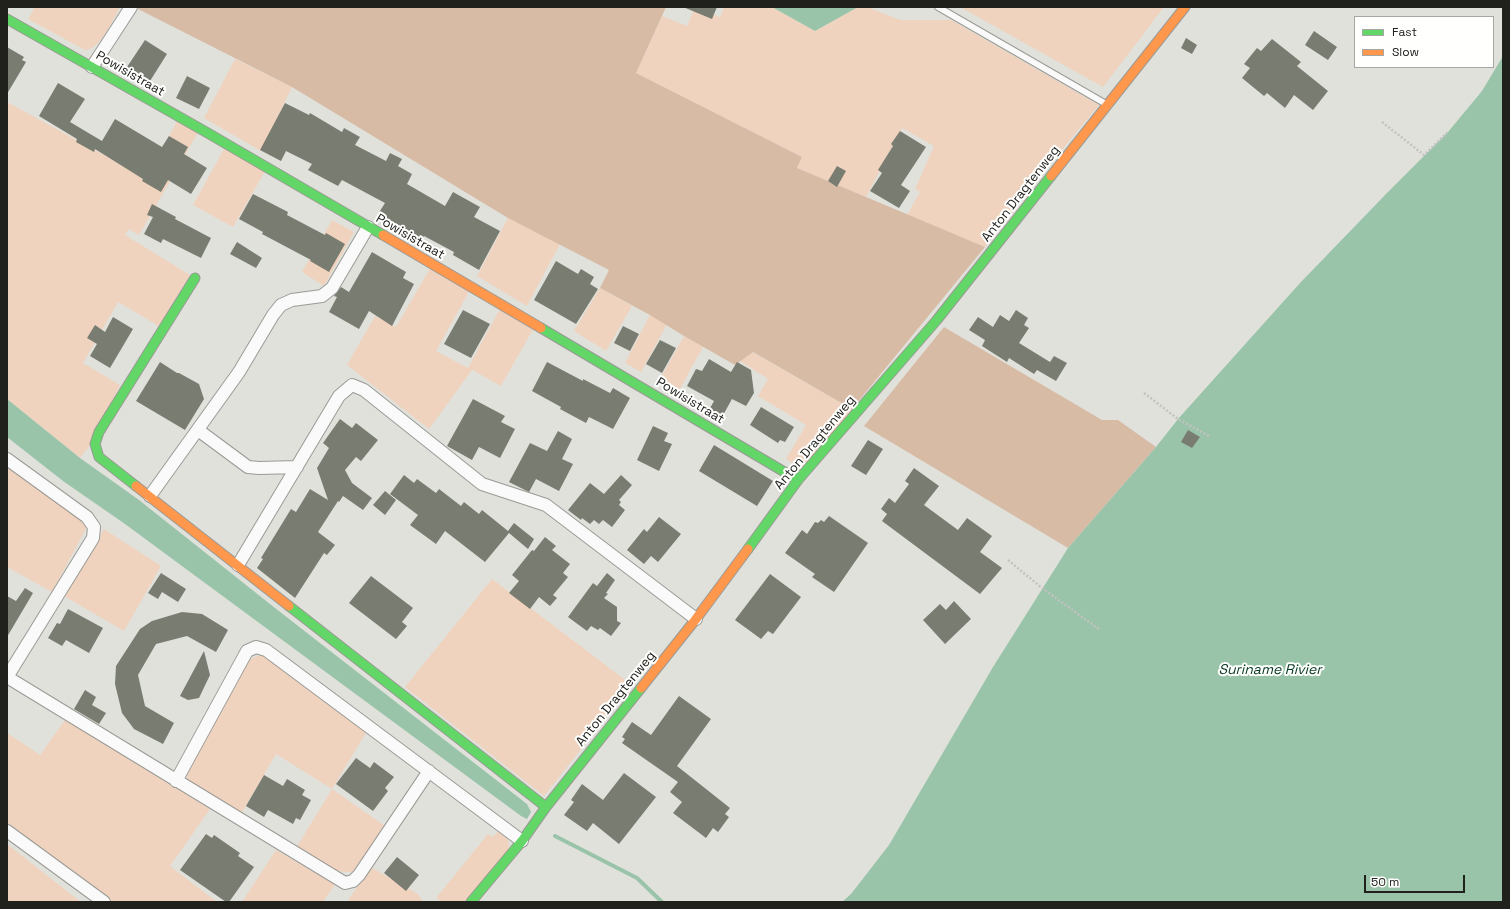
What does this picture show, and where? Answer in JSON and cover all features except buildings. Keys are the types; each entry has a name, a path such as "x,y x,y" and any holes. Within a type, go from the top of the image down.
{"street":[{"path":"92,67 131,7"},
{"name":"Anton Dragtenweg","path":"471,902 522,841 546,807 696,619 798,480 936,320 1185,7"},
{"name":"Powisistraat","path":"7,19 368,227 798,480"},
{"path":"150,496 239,372 273,315 281,305 292,300 315,298 327,293 332,288 368,227"},
{"path":"195,278 99,432 95,444 99,457 546,807"},
{"path":"238,565 339,396 352,385 364,390 482,484 546,505 696,619"},
{"path":"198,430 248,467 259,468 297,466"},
{"path":"7,459 87,516 94,527 93,538 7,677 345,883 353,881 359,875 429,770"},
{"path":"176,781 248,651 256,647 266,650 429,770 522,841"},
{"path":"7,831 104,902"}],"lane":[{"path":"938,7 1107,105"}],"path":[{"path":"1382,122 1424,155 1448,132"},
{"path":"1144,393 1178,419 1209,436"},
{"path":"1008,560 1042,588 1100,630"}],"shaded area":[{"path":"35,7 120,7 101,40 91,49 85,50 28,19"},
{"path":"139,7 666,7 636,73 802,157 797,168 985,247 852,409 753,352 735,365 650,315 600,288 609,270 508,218 292,87 138,9"},
{"path":"695,7 720,17 724,7 772,7 815,31 858,7 867,7 900,20 951,20 1099,105 1026,193 985,247 907,215 920,192 915,189 934,146 902,128 866,197 797,168 802,157 636,73 662,16 687,26"},
{"path":"960,7 1164,7 1103,87"},
{"path":"235,59 292,87 261,151 204,118"},
{"path":"7,102 146,178 179,118 200,129 139,235 129,229 125,235 190,275 159,326 118,302 83,363 120,385 91,444 80,458 7,399"},
{"path":"224,149 265,171 233,227 193,205"},
{"path":"508,218 560,244 527,306 477,276"},
{"path":"332,220 354,232 324,286 302,272"},
{"path":"432,265 471,288 436,351 468,368 502,305 536,324 501,386 472,370 429,429 347,365 375,316 396,327"},
{"path":"600,288 632,306 606,351 574,331"},
{"path":"650,315 667,324 641,372 625,363"},
{"path":"944,327 1102,420 1118,420 1156,447 1068,548 864,426"},
{"path":"684,336 703,347 677,394 658,383"},
{"path":"752,352 852,409 807,466 797,466 786,459 806,425 758,396 768,379 740,361"},
{"path":"7,464 88,525 52,592 7,567"},
{"path":"104,529 161,566 124,631 64,596"},
{"path":"492,579 632,685 544,796 405,687"},
{"path":"260,655 271,658 367,731 332,789 276,754 241,814 194,786 187,779 187,768 250,659"},
{"path":"65,720 210,809 170,866 217,902 93,902 7,835 7,733 40,755"},
{"path":"332,789 385,826 359,866 353,872 344,872 330,868 296,848"},
{"path":"499,830 507,838 509,843 508,850 464,902 442,902 436,898 488,834 493,837"},
{"path":"7,844 81,902 7,902"},
{"path":"276,850 335,884 323,902 242,902"},
{"path":"372,868 418,894 423,902 352,902 348,900"}],"water":[{"path":"772,7 858,7 815,31"},
{"name":"Suriname Rivier","path":"1503,56 1503,902 842,902 851,894 889,845 993,667 1068,548 1156,447 1178,419 1300,283 1448,132 1482,91"},
{"path":"7,399 80,458 139,500 527,804 531,812 527,819 125,524 63,481 7,437"}],"waterway":[{"path":"555,836 637,878 662,902"}],"traffic: fast":[{"path":"7,19 383,235"},
{"path":"748,549 798,480 936,321 1051,176"},
{"path":"136,486 99,457 95,444 99,432 195,278"},
{"path":"541,328 798,480"},
{"path":"289,606 546,807"},
{"path":"471,902 522,841 546,807 641,688"}],"traffic: slow":[{"path":"1051,176 1185,7"},
{"path":"383,235 541,328"},
{"path":"136,486 289,606"},
{"path":"641,688 696,619 748,549"}]}
